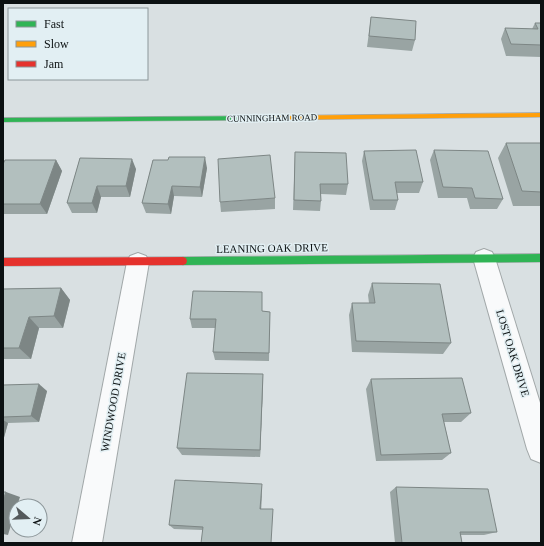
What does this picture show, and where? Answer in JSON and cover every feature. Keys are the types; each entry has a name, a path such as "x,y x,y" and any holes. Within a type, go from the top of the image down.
{"street":[{"name":"CUNNINGHAM ROAD","path":"3,120 541,115"},
{"name":"LOST OAK DRIVE","path":"484,258 541,449"},
{"name":"LEANING OAK DRIVE","path":"3,262 541,258"},
{"name":"WINDWOOD DRIVE","path":"87,543 138,262"}],"building":[{"path":"371,17 416,21 415,40 369,36"},
{"path":"535,23 541,23 541,45 511,44 505,28 538,29"},
{"path":"506,143 541,143 541,192 522,191"},
{"path":"416,150 423,182 395,182 398,200 373,200 364,151"},
{"path":"434,150 488,151 503,199 475,198 472,188 443,187"},
{"path":"295,152 346,153 348,184 320,184 321,201 294,200"},
{"path":"270,155 275,198 220,202 218,159"},
{"path":"169,157 205,157 200,187 172,186 168,204 142,203 153,160 168,160"},
{"path":"80,158 132,159 126,186 97,186 92,203 67,203"},
{"path":"5,160 56,160 40,204 3,204 3,164"},
{"path":"372,283 440,284 451,343 356,341 352,303 375,303"},
{"path":"61,288 54,316 29,317 19,348 3,348 3,289"},
{"path":"193,291 262,292 262,311 270,312 269,353 213,352 216,319 190,319"},
{"path":"187,373 263,374 260,450 177,448"},
{"path":"462,378 471,413 442,414 451,453 381,455 371,379"},
{"path":"39,384 31,416 3,417 3,385"},
{"path":"175,480 262,484 260,509 273,509 271,543 201,543 203,527 169,525"},
{"path":"396,487 488,489 497,532 460,532 462,543 402,543"},
{"path":"3,492 6,492 3,500"}],"traffic: fast":[{"path":"3,120 257,118"},
{"path":"183,261 541,258"}],"traffic: slow":[{"path":"257,118 541,115"}],"traffic: jam":[{"path":"3,262 183,261"}]}
